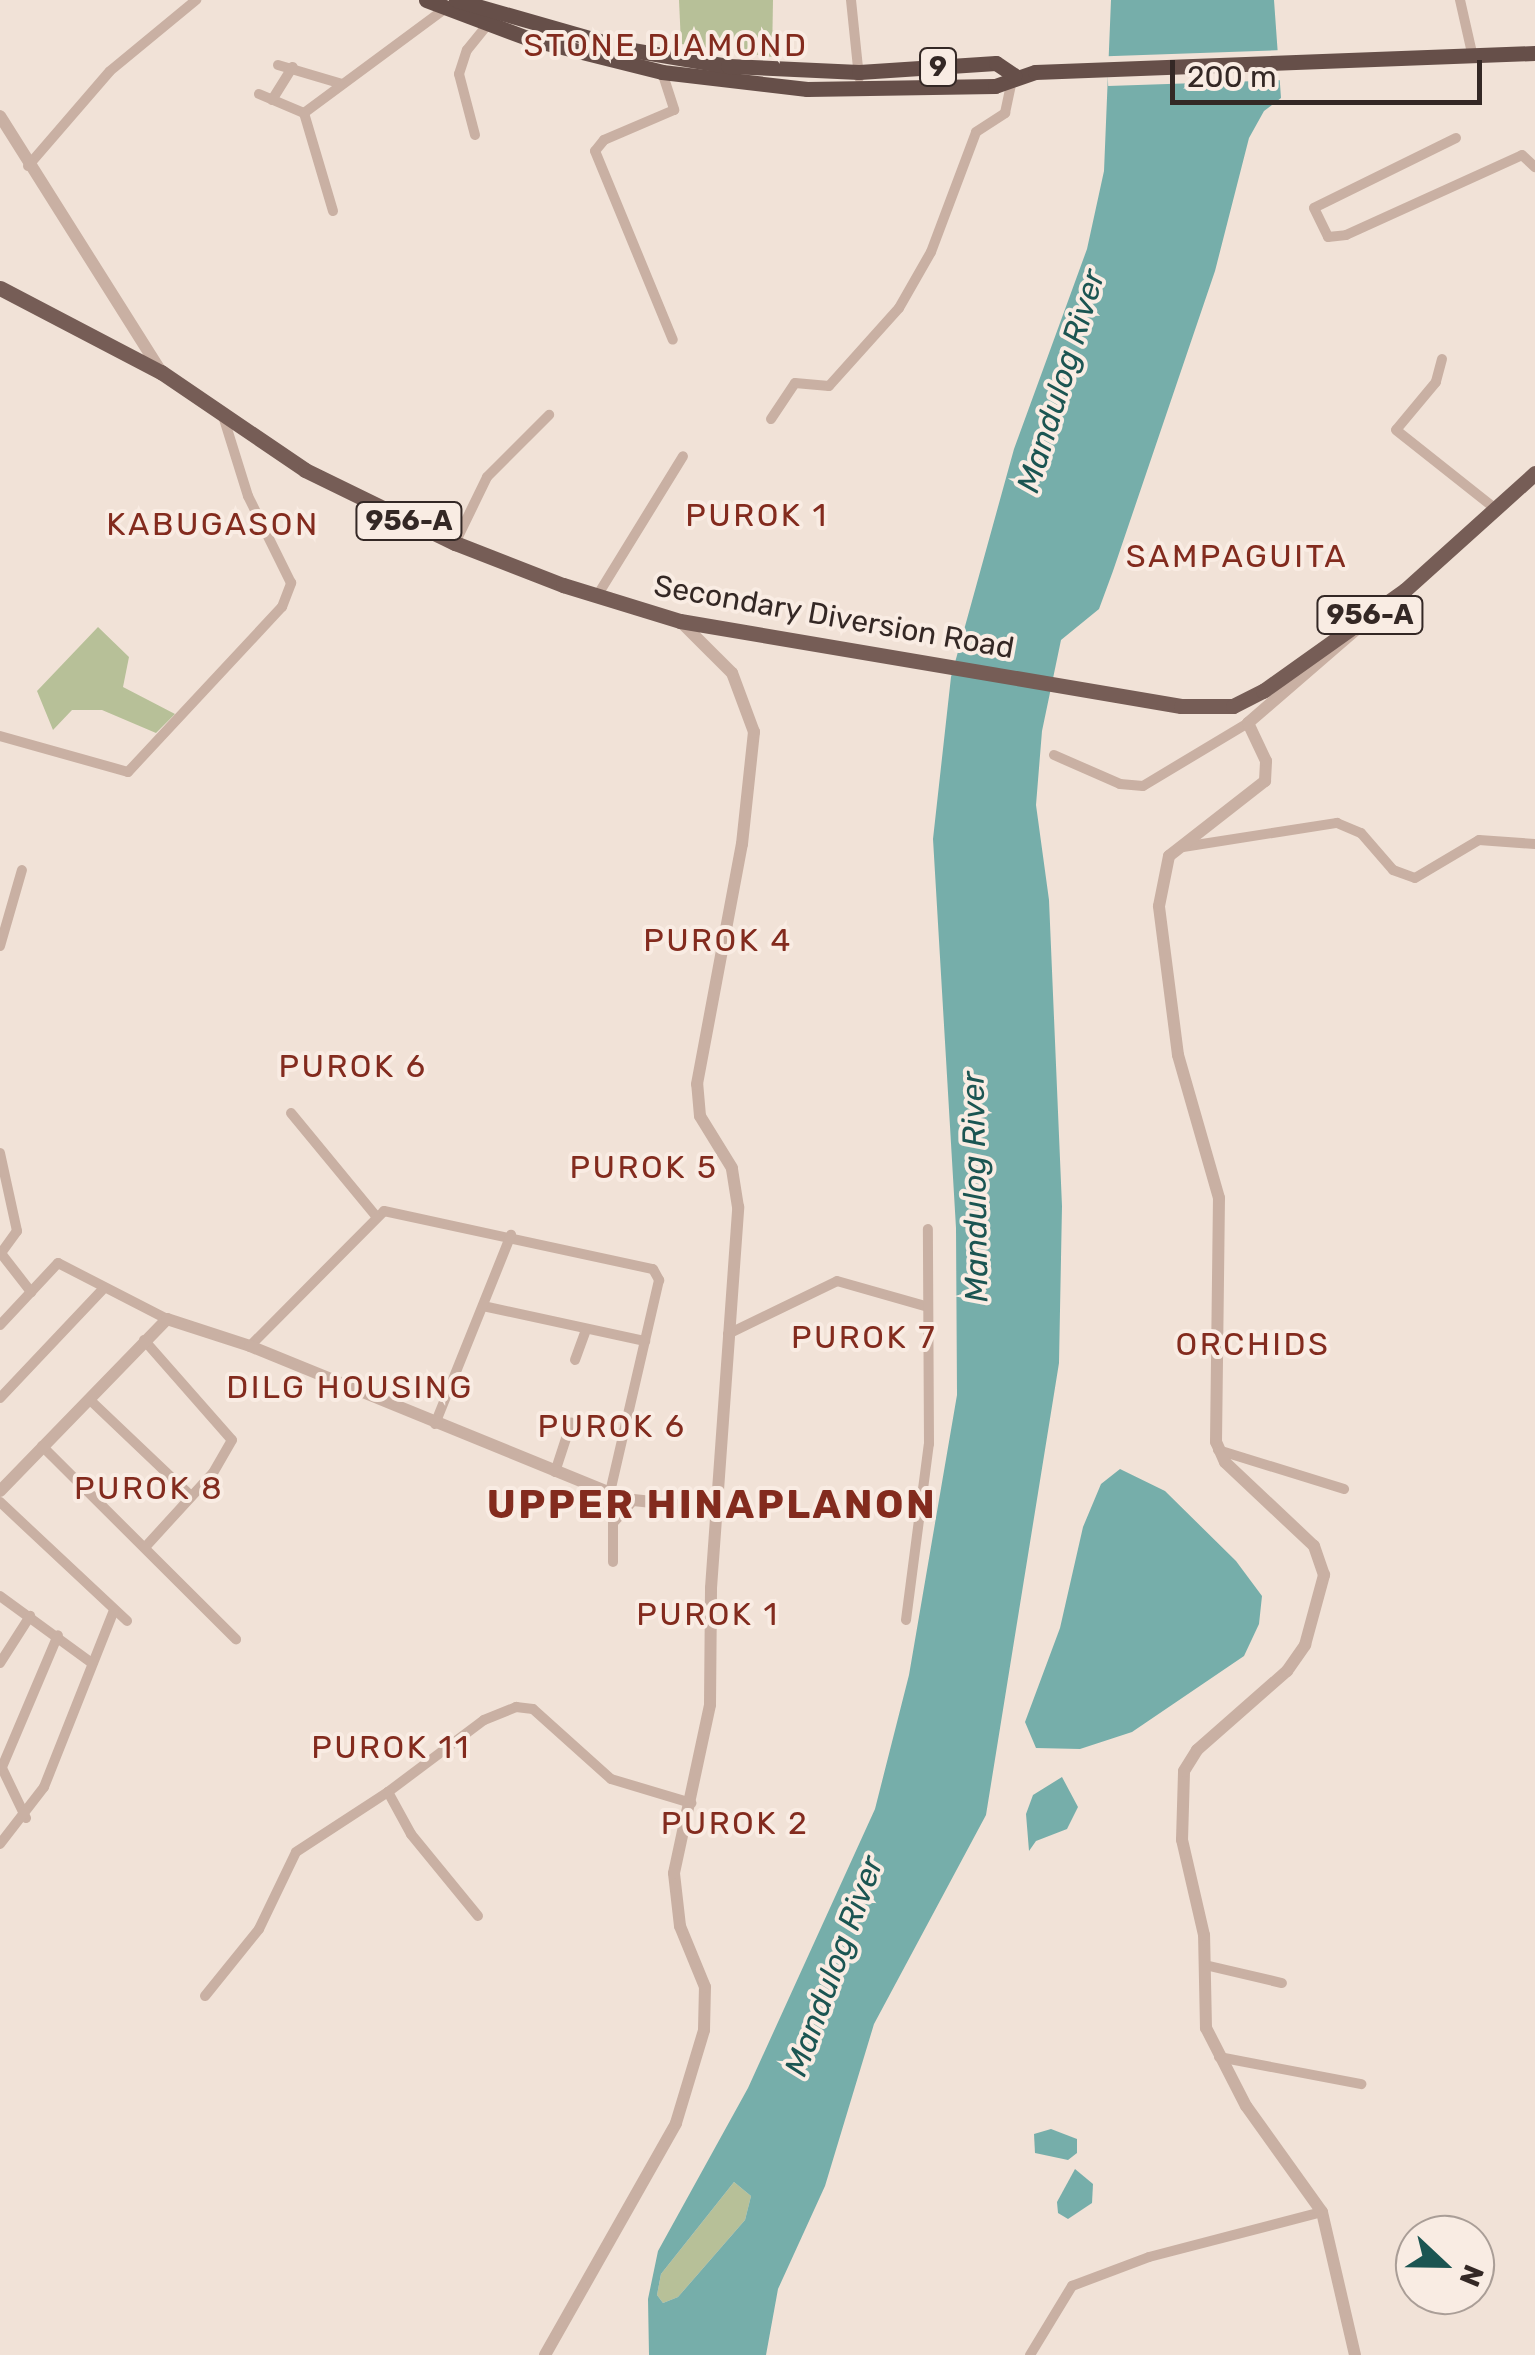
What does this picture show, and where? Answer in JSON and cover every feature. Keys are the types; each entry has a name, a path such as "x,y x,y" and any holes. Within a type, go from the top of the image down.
{"highway":[{"name":"9","path":"426,0 632,50 906,88 995,86 1014,75 1036,72 1473,58 1535,52"},
{"name":"9","path":"451,4 488,24 662,72 730,85 859,80 996,64 1014,75"}],"main road":[{"name":"956-A","path":"0,288 161,372"},
{"name":"Secondary Diversion Road","path":"161,372 291,462 455,543 597,596 680,621 1181,706 1242,703 1370,615 1498,510 1535,473"}],"street":[{"path":"28,166 110,70 196,0"},
{"path":"851,0 859,80"},
{"path":"1460,0 1473,58"},
{"path":"304,113 451,4"},
{"path":"475,135 458,74 467,50 488,24"},
{"path":"278,65 342,84"},
{"path":"272,100 293,67"},
{"path":"662,72 674,110 604,140 595,151 673,340"},
{"path":"771,419 800,380 820,390 829,386 899,308 931,252 976,132 1005,113 1014,75"},
{"path":"259,94 304,113"},
{"path":"304,113 332,210"},
{"name":"Secondary Diversion Road","path":"0,116 161,372"},
{"path":"1456,138 1314,208 1328,237 1346,235 1522,155 1535,166"},
{"path":"1442,359 1436,382 1396,430 1498,510"},
{"path":"455,543 487,478 549,415"},
{"path":"0,736 128,772 282,607 292,583 253,506 224,419"},
{"path":"597,596 684,456"},
{"path":"1054,755 1104,778 1148,784 1248,723 1370,615"},
{"path":"545,2355 676,2123 699,2062 704,1986 680,1926 674,1889 710,1705 717,1509 737,1181 705,1131 696,1084 739,858 754,732 732,672 680,621"},
{"path":"1248,723 1266,761 1264,781 1177,848 1161,877 1160,906 1178,1055 1219,1198 1212,1419 1218,1450 1314,1546 1324,1575 1305,1645 1287,1671 1197,1750 1184,1771 1182,1840 1205,1964 1206,2028 1217,2057 1322,2212 1355,2355"},
{"path":"1177,848 1337,823 1361,832 1393,870 1415,878 1480,840 1535,844"},
{"path":"0,946 22,870"},
{"path":"291,1112 376,1216"},
{"path":"0,1153 18,1231 1,1253 31,1292"},
{"path":"250,1346 376,1216 403,1210 657,1271 610,1493"},
{"path":"906,1620 929,1444 925,1306 928,1229"},
{"path":"435,1424 512,1235"},
{"path":"0,1325 58,1262 102,1290 167,1319 250,1346 610,1493 633,1501 717,1509"},
{"path":"728,1334 836,1281 925,1306"},
{"path":"1,1397 102,1290"},
{"path":"483,1306 645,1341"},
{"path":"0,1491 167,1319"},
{"path":"575,1360 586,1329"},
{"path":"144,1340 230,1432 227,1452 147,1545"},
{"path":"89,1399 190,1496"},
{"path":"555,1472 571,1423"},
{"path":"42,1446 147,1545 236,1638"},
{"path":"1218,1450 1344,1489"},
{"path":"612,1562 614,1523 633,1501"},
{"path":"0,1502 127,1621"},
{"path":"0,1596 92,1662"},
{"path":"0,1844 26,1818 114,1610"},
{"path":"0,1662 30,1616"},
{"path":"26,1818 1,1765 58,1635"},
{"path":"205,1996 259,1929 296,1852 388,1792 456,1736 524,1706 543,1714 611,1779 691,1803"},
{"path":"388,1792 411,1834 478,1916"},
{"path":"1205,1964 1282,1983"},
{"path":"1217,2057 1361,2084"},
{"path":"1030,2355 1072,2286 1149,2257 1322,2212"}],"green space":[{"path":"679,0 773,0 772,57 681,44"},
{"path":"98,627 129,657 123,687 175,714 156,733 102,710 72,710 53,730 37,691"},
{"path":"734,2182 751,2196 745,2220 678,2297 663,2303 657,2295 661,2274"}],"water":[{"name":"Mandulog River","path":"1111,0 1274,0 1281,98 1264,111 1249,138 1215,271 1113,571 1099,609 1061,640 1042,731 1036,805 1049,900 1062,1206 1059,1363 986,1815 874,2024 825,2186 778,2289 766,2355 649,2355 648,2299 658,2251 748,2088 875,1809 909,1675 957,1395 956,1228 933,839 951,677 1014,449 1087,249 1104,171","holes":["734,2182 751,2196 745,2220 678,2297 663,2303 657,2295 661,2274"]},
{"path":"1120,1469 1165,1491 1236,1561 1262,1596 1259,1624 1244,1656 1132,1732 1080,1749 1036,1748 1025,1722 1060,1628 1083,1527 1101,1484"},
{"path":"1062,1777 1078,1807 1067,1829 1036,1841 1029,1851 1026,1814 1033,1795"},
{"path":"1051,2129 1077,2139 1077,2153 1068,2160 1035,2153 1034,2134"},
{"path":"1075,2169 1093,2184 1092,2203 1068,2219 1058,2213 1057,2202"}],"pier":[{"path":"1283,50 1284,80 1108,86 1107,56"}],"district":[{"name":"STONE DIAMOND","path":"666,45"},
{"name":"PUROK 1","path":"757,515"},
{"name":"KABUGASON","path":"213,524"},
{"name":"SAMPAGUITA","path":"1237,556"},
{"name":"PUROK 4","path":"718,940"},
{"name":"PUROK 6","path":"353,1066"},
{"name":"PUROK 5","path":"644,1167"},
{"name":"PUROK 7","path":"864,1337"},
{"name":"ORCHIDS","path":"1253,1344"},
{"name":"DILG HOUSING","path":"350,1387"},
{"name":"PUROK 6","path":"612,1426"},
{"name":"PUROK 8","path":"149,1488"},
{"name":"UPPER HINAPLANON","path":"712,1505"},
{"name":"PUROK 1","path":"708,1614"},
{"name":"PUROK 11","path":"391,1747"},
{"name":"PUROK 2","path":"735,1823"}]}
